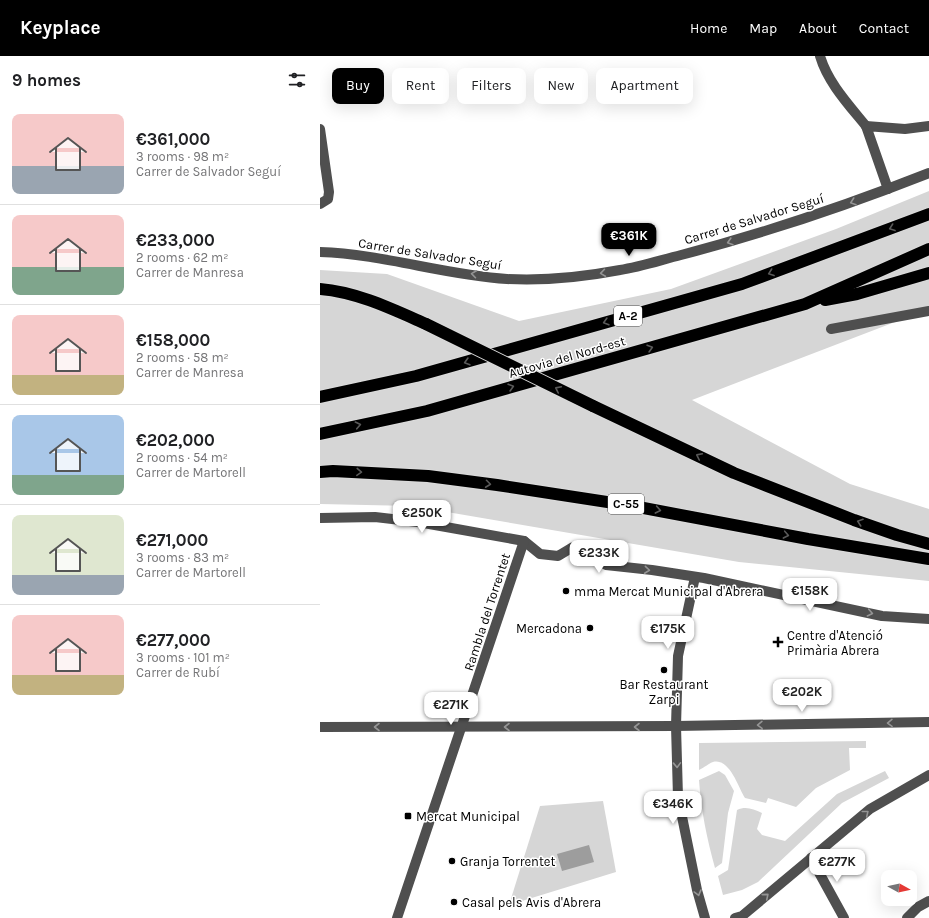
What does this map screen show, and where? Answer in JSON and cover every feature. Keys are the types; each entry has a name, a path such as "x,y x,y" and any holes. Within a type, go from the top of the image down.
{"highway":[{"name":"Autovia del Nord-est","path":"320,397 416,376 742,284 929,214"},
{"name":"Autovia del Nord-est","path":"320,434 427,411 805,304 929,249"},
{"path":"805,304 857,294 929,273"},
{"path":"320,289 335,290 374,301 426,324 734,473 854,520 929,544"},
{"name":"C-55","path":"320,472 333,471 428,476 497,485 633,506 808,539 929,559"}],"street":[{"path":"820,56 823,68 842,96 866,126 888,189"},
{"path":"866,126 904,129 929,126"},
{"path":"320,129 329,192 328,199 320,204"},
{"name":"Carrer de Salvador Seguí","path":"320,252 354,254 442,270 507,279 549,279 579,276 621,270 710,248 789,224 929,173"},
{"path":"831,329 929,311"},
{"path":"320,518 375,517 418,522 524,541 540,554 558,556 573,546 588,549 606,565 695,577 882,616 929,619"},
{"name":"Rambla del Torrentet","path":"397,918 524,541"},
{"path":"695,577 678,656 676,726 678,797 697,890 705,918"},
{"path":"320,727 676,726 929,722"},
{"path":"734,918 742,916 870,809 929,775"},
{"path":"811,858 844,918"},
{"path":"907,918 918,906 929,901"}],"shaded area":[{"path":"929,191 929,309 692,400 850,484 929,509 929,581 739,562 412,506 320,504 320,270 387,274 519,321 671,289 836,229"},
{"path":"866,741 866,748 849,748 850,770 816,788 796,807 768,798 766,803 745,798 733,774 724,764 719,762 713,762 699,770 699,743"},
{"path":"719,771 725,775 734,791 728,813 722,863 715,868 709,846 701,802 699,780"},
{"path":"885,771 889,778 842,803 758,882 742,890 723,895 718,876 728,870 737,810 746,808 762,813 757,829 762,835 785,841 837,794"},
{"path":"603,801 616,872 509,905 540,806"},
{"path":"589,845 594,862 562,871 557,854"}],"place":[{"name":"mma Mercat Municipal d'Abrera","path":"566,591"},
{"name":"Mercadona","path":"590,628"},
{"name":"Centre d'Atenció Primària Abrera","path":"778,642"},
{"name":"Bar Restaurant Zarpi","path":"664,670"},
{"name":"Mercat Municipal","path":"408,816"},
{"name":"Granja Torrentet","path":"452,861"},
{"name":"Casal pels Avis d'Abrera","path":"454,902"}]}
